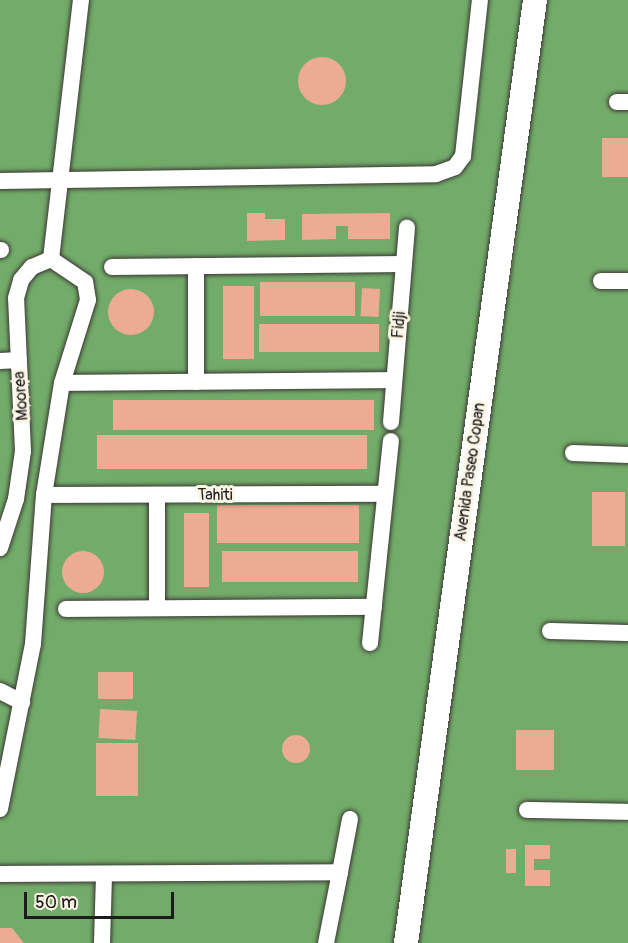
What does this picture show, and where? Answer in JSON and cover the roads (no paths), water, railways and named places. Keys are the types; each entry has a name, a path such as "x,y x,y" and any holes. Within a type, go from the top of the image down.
{"main road":[{"name":"Avenida Paseo Copan","path":"406,943 535,0"}],"street":[{"path":"0,809 5,769 22,702 33,644 44,495 62,383 88,300 85,282 51,259 81,0"},
{"path":"0,181 436,174 455,167 463,156 480,0"},
{"name":"Fidji","path":"390,422 407,228"},
{"name":"Moorea","path":"0,548 8,499 23,451 16,298 21,280 32,267 51,259"},
{"path":"112,267 404,264"},
{"path":"196,266 196,382"},
{"path":"601,281 628,280"},
{"path":"0,361 19,360"},
{"path":"62,383 394,380"},
{"path":"370,643 391,441"},
{"path":"573,453 628,455"},
{"name":"Tahiti","path":"44,495 385,494"},
{"path":"157,495 157,608"},
{"path":"66,609 374,607"},
{"path":"550,631 628,633"},
{"path":"0,691 22,702"},
{"path":"527,810 628,812"},
{"path":"326,943 350,819"},
{"path":"0,874 340,872"},
{"path":"102,943 104,874"}]}
